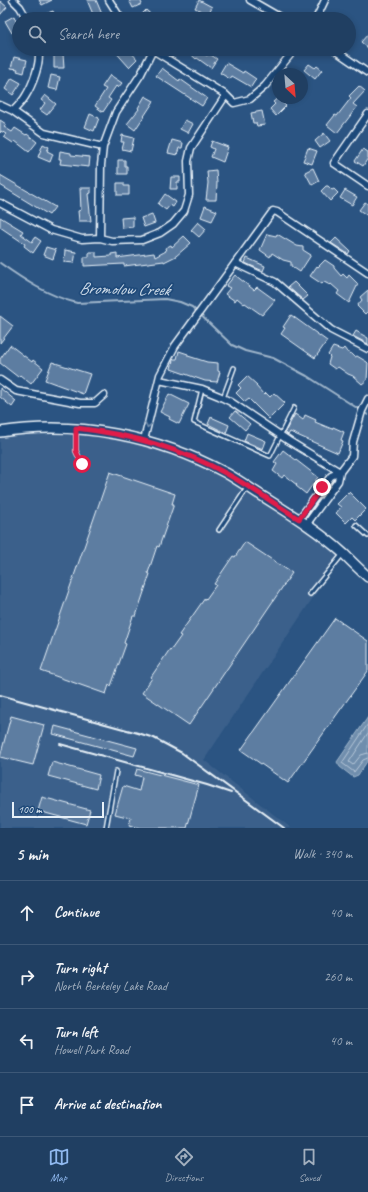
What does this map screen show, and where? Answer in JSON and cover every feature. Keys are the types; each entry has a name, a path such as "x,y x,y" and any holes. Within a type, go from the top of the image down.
{"street":[{"path":"13,0 23,12"},
{"path":"109,0 117,12"},
{"path":"250,0 271,12"},
{"path":"319,12 324,0"},
{"path":"13,111 25,98 31,86 37,68 38,56"},
{"path":"100,238 101,165 103,146 116,112 141,74 149,56"},
{"path":"162,56 226,96 234,103 250,99 265,86 289,56"},
{"path":"343,56 368,73"},
{"path":"0,203 51,230 82,239 100,238 112,241 142,240 160,233 173,224 184,211 189,195 188,161 191,148 226,96"},
{"path":"0,106 13,111 44,133 103,146"},
{"path":"368,114 334,163 368,186"},
{"path":"144,440 159,380 175,346 273,211 277,212 368,273"},
{"path":"235,263 274,282 331,330 368,349"},
{"path":"0,380 16,391 80,403 95,402 104,395"},
{"path":"159,380 202,389 223,398 340,472"},
{"path":"302,522 324,500 338,481 340,472 352,456 353,442 362,411 368,399"},
{"path":"0,432 49,428 76,428 108,432 144,440 193,457 227,474 302,522 343,553 367,574"},
{"path":"302,522 317,494 325,483 331,476 340,472"},
{"path":"325,483 332,488"},
{"path":"317,494 324,500"}],"lane":[{"path":"223,398 234,368"},
{"path":"202,389 194,422 270,456 294,408"},
{"path":"76,428 76,451 82,464"},
{"path":"219,530 248,487"},
{"path":"356,525 368,536"},
{"path":"310,594 343,553"},
{"path":"106,828 116,771"}],"shaded area":[{"path":"49,428 121,429 237,479 343,553 204,760 291,828 0,828 0,432"}],"water":[{"path":"368,717 368,760 358,775 353,777 340,767 337,762"}],"building":[{"path":"39,0 52,0 42,5"},
{"path":"87,0 96,0 101,12 92,12"},
{"path":"129,0 140,0 142,4 133,8"},
{"path":"199,0 212,7 209,12 204,12 195,8"},
{"path":"0,1 7,7 0,15"},
{"path":"12,17 12,33 5,21"},
{"path":"368,34 368,48 361,42"},
{"path":"54,56 63,56 64,68 54,68"},
{"path":"119,56 134,56 137,59 129,67"},
{"path":"193,56 212,56 217,59 211,68 197,58 196,59"},
{"path":"14,57 27,60 24,73 17,71 18,69 11,68"},
{"path":"226,63 243,73 244,71 256,79 251,87 232,76 230,79 220,73"},
{"path":"309,64 315,68 317,66 322,70 315,79 308,73 308,68 306,68"},
{"path":"162,68 179,81 180,79 207,98 202,106 156,76"},
{"path":"51,75 60,77 57,90 48,88"},
{"path":"110,75 122,83 118,88 116,86 108,98 111,100 103,112 95,106 106,89 102,87"},
{"path":"12,78 21,83 13,95 5,89"},
{"path":"359,86 365,91 353,104 357,107 337,133 327,125 335,115 337,116 351,98 349,96"},
{"path":"45,95 56,104 47,115 40,110 45,103 41,100"},
{"path":"145,96 154,101 135,130 127,124 139,109 138,108"},
{"path":"275,104 284,104 286,106 276,116 270,109"},
{"path":"262,111 265,125 257,126 256,123 253,123 251,113"},
{"path":"90,114 99,118 94,131 85,127"},
{"path":"0,120 6,124 4,127 12,132 15,128 26,135 27,134 37,142 29,152 15,141 13,143 4,137 6,134 1,131 0,133"},
{"path":"185,120 193,124 188,133 180,129"},
{"path":"324,133 330,141 320,148 315,141"},
{"path":"122,135 134,138 131,151 122,149 124,142 121,142"},
{"path":"172,140 183,143 182,148 179,148 177,155 168,153"},
{"path":"212,141 228,147 223,162 211,157 214,149 210,147"},
{"path":"43,144 49,147 47,151 53,154 50,162 38,157"},
{"path":"308,148 317,151 312,164 303,161"},
{"path":"363,149 368,152 368,158 363,166 355,161"},
{"path":"60,151 71,153 71,155 90,157 89,167 60,164"},
{"path":"118,160 125,160 127,174 118,174"},
{"path":"313,168 319,181 312,185 305,172"},
{"path":"216,170 216,200 206,200 208,183 207,171"},
{"path":"0,175 55,207 49,215 0,185"},
{"path":"171,177 180,177 180,182 177,182 177,189 170,189"},
{"path":"117,183 124,183 124,186 129,186 129,195 117,195"},
{"path":"326,186 332,190 334,189 338,193 330,201 321,191"},
{"path":"80,188 91,188 91,193 88,194 91,221 79,221 78,211 81,210"},
{"path":"345,190 357,197 352,205 340,198"},
{"path":"165,194 176,202 173,207 170,205 166,210 158,204"},
{"path":"365,202 368,204 368,216 359,210"},
{"path":"205,206 217,211 212,221 201,217"},
{"path":"152,214 155,223 144,227 141,218"},
{"path":"0,217 23,231 21,234 32,242 35,237 41,241 33,253 24,246 25,244 0,227"},
{"path":"133,217 133,227 122,228 121,218"},
{"path":"198,222 206,229 199,237 191,230"},
{"path":"267,234 276,236 277,234 297,246 303,247 303,250 311,255 300,272 291,266 291,262 283,260 272,253 270,257 260,250"},
{"path":"184,236 191,243 176,256 164,262 124,266 124,264 84,266 84,257 89,257 89,252 96,252 96,257 111,256 111,254 117,253 117,258 154,253 155,257 166,251 165,248 171,245 172,247"},
{"path":"336,238 350,251 348,254 331,243"},
{"path":"46,247 56,250 53,259 43,255"},
{"path":"65,250 76,252 74,263 64,262"},
{"path":"247,258 265,266 263,271 245,263"},
{"path":"325,260 334,266 341,276 343,274 347,278 349,275 358,284 349,303 337,294 339,291 331,284 330,285 324,282 322,284 310,276 317,266 318,267"},
{"path":"235,275 254,290 257,287 275,300 262,315 237,298 235,301 225,294 230,288 226,286"},
{"path":"294,282 308,296 303,300 288,287"},
{"path":"368,290 368,311 365,314 357,306 362,300 360,297"},
{"path":"291,315 327,341 315,358 281,334 285,328 283,327"},
{"path":"0,316 13,326 0,343"},
{"path":"356,331 368,338 368,344 353,336"},
{"path":"10,345 32,362 33,360 43,368 31,384 20,375 18,377 0,363 0,359"},
{"path":"333,347 342,350 344,348 355,357 357,356 367,362 367,380 362,384 353,376 338,367 335,369 328,364 330,357 328,355"},
{"path":"179,351 188,354 188,356 207,362 218,363 218,371 220,372 217,382 205,381 171,369 173,360 177,359"},
{"path":"52,362 90,374 83,394 45,380"},
{"path":"247,376 257,385 256,386 264,395 266,393 270,397 274,393 285,403 269,419 249,399 245,402 236,393 241,388 238,385"},
{"path":"0,388 16,401 12,407 0,397"},
{"path":"169,394 189,404 179,424 160,412"},
{"path":"235,411 250,424 245,430 230,417"},
{"path":"295,414 303,420 305,415 316,420 315,422 344,432 341,440 343,441 338,453 290,432 288,435 285,432"},
{"path":"211,417 229,425 226,433 208,424"},
{"path":"247,433 266,441 263,449 244,441"},
{"path":"283,450 318,477 306,494 284,475 282,478 273,471 277,464 274,462"},
{"path":"110,472 175,494 172,504 174,504 159,547 157,546 148,573 150,574 136,616 133,616 124,643 126,644 111,686 109,685 106,694 41,671"},
{"path":"349,492 366,509 355,520 352,517 346,523 336,513 341,507 337,504"},
{"path":"245,542 292,573 189,725 142,693 170,649 171,650 181,636 179,635 216,585 214,584 233,556 235,557"},
{"path":"335,618 368,641 368,671 288,783 241,750"},
{"path":"11,716 44,725 33,765 0,757"},
{"path":"55,726 137,748 134,756 53,734"},
{"path":"52,762 99,775 96,789 48,776"},
{"path":"137,769 199,785 187,828 140,828 129,825 131,818 115,814 123,786 139,791 142,777 135,775"},
{"path":"42,797 90,810 86,824 38,811"}],"waterway":[{"name":"Bromolow Creek","path":"0,263 46,292 77,303 165,299 180,302 192,307 232,345 245,351 273,358 307,376 368,415"}],"railway":[{"path":"0,695 154,738 182,753 284,828"},
{"path":"60,744 231,793"}],"route":[{"path":"82,464 76,451 76,428 108,432 144,440 193,457 227,474 299,519 322,487"}]}
